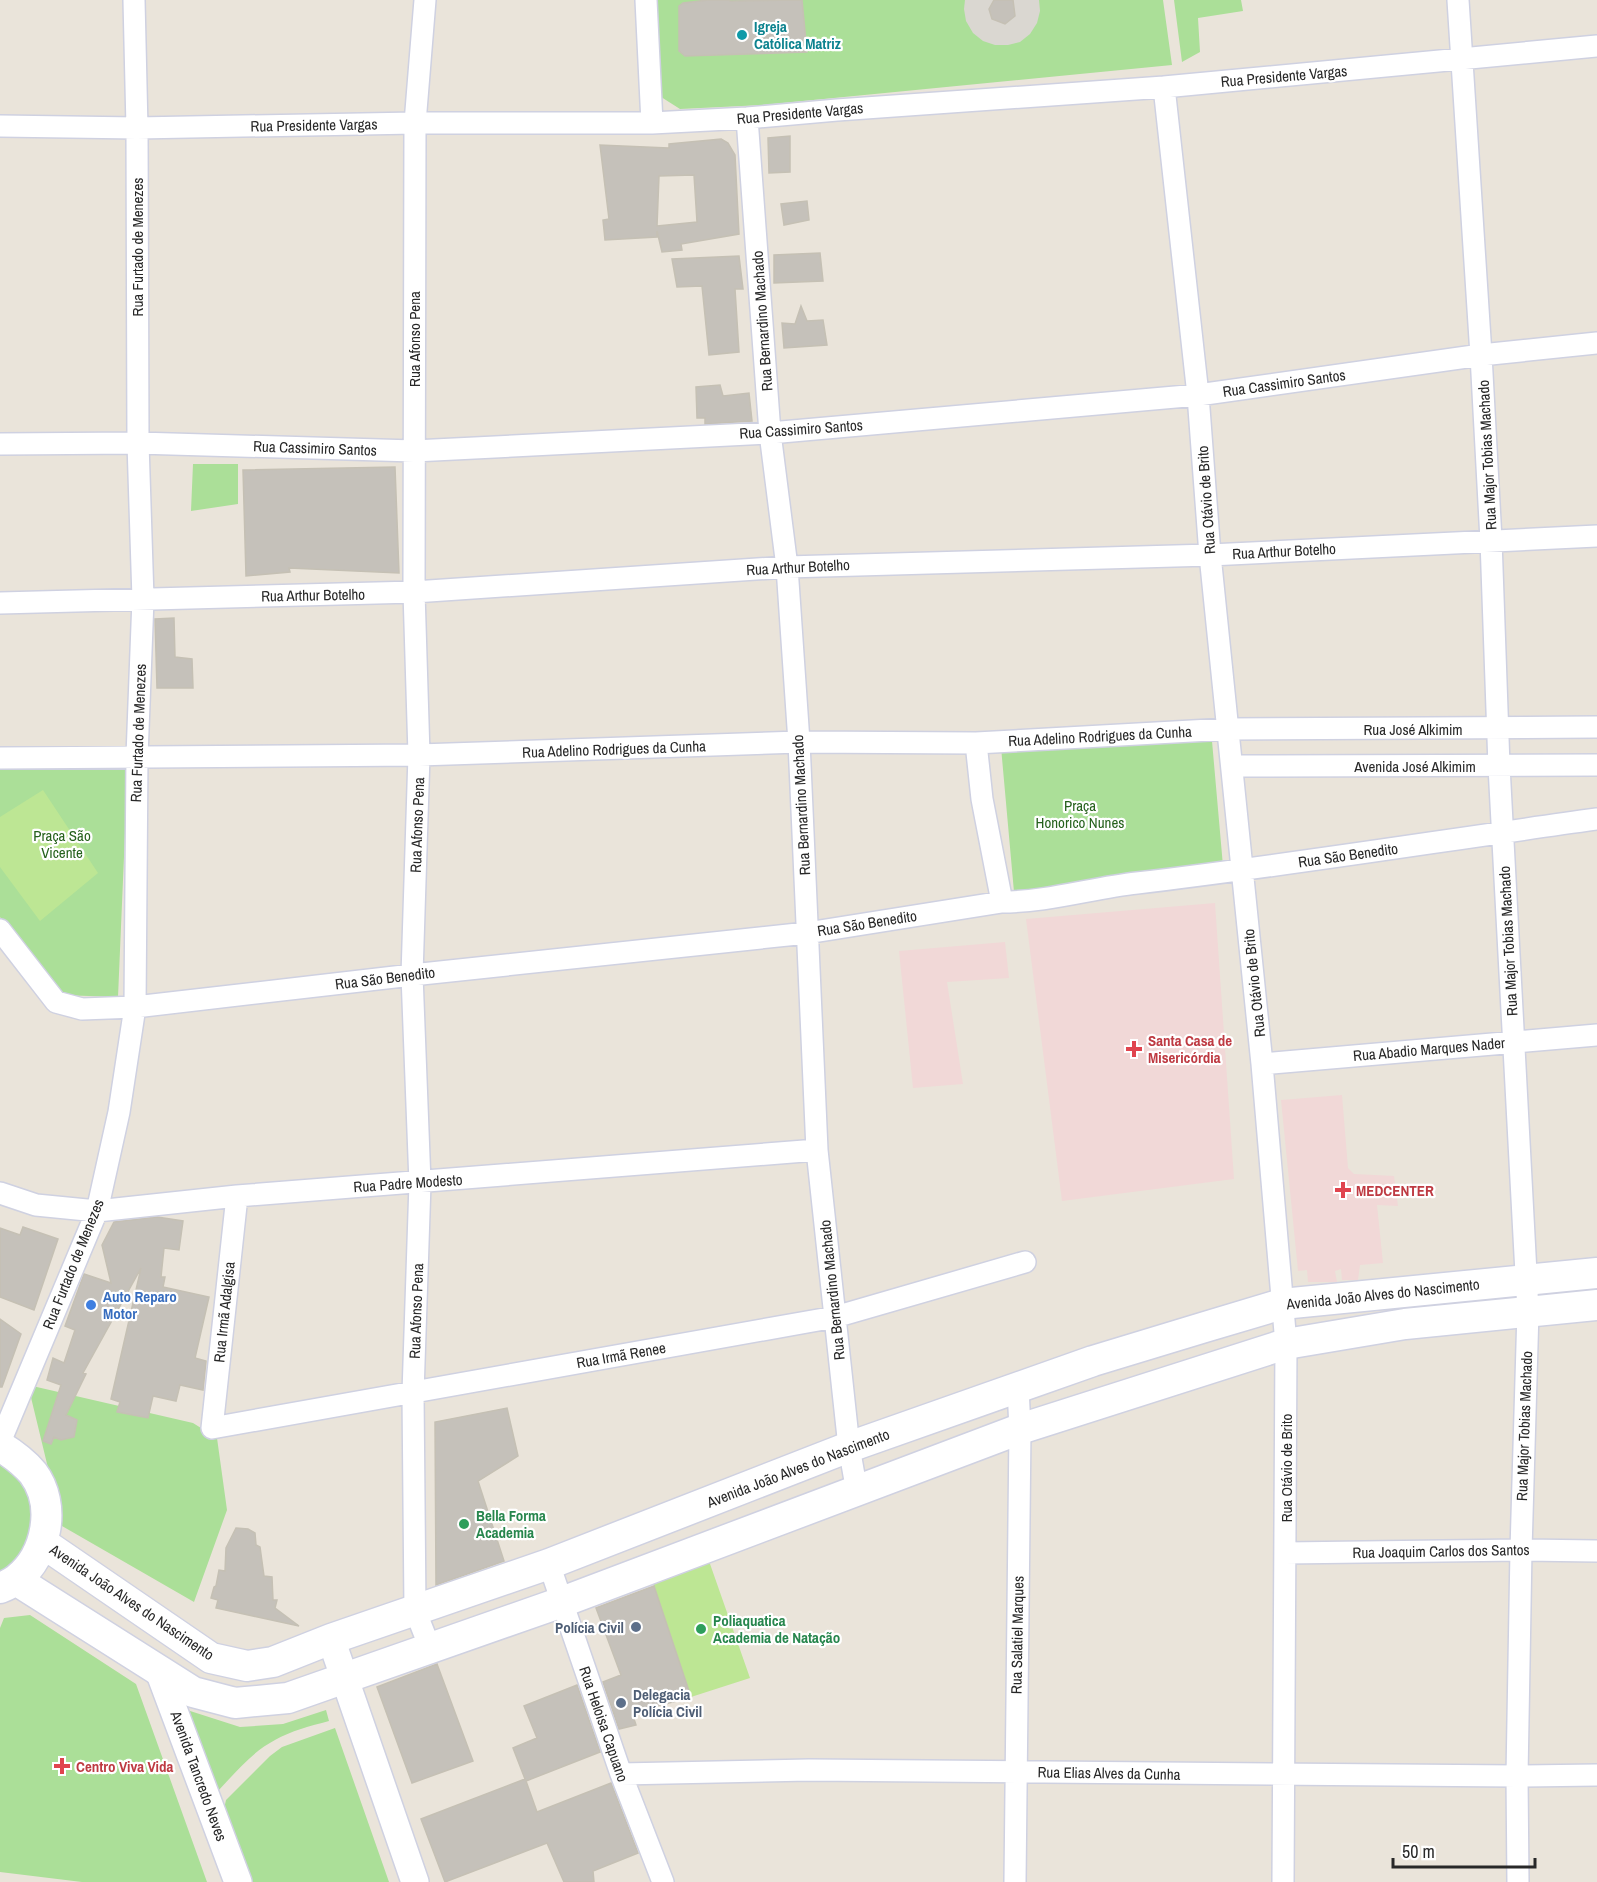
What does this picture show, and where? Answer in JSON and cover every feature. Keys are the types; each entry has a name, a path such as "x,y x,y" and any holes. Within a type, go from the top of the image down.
{"main road":[{"name":"Avenida João Alves do Nascimento","path":"43,1543 211,1658 247,1666 273,1662 331,1639 549,1564 849,1447 1093,1362 1282,1304 1597,1273"},
{"path":"0,1444 34,1475 44,1496 47,1520 43,1543 32,1563 8,1584 193,1692 235,1703 288,1698 344,1679 562,1602 1020,1429 1286,1344 1405,1324 1597,1305"},
{"path":"1093,1362 1100,1402"}],"street":[{"name":"Rua Furtado de Menezes","path":"0,1444 98,1210 120,1112 135,1007 136,756 143,599 138,442 137,128 134,0"},
{"name":"Rua Afonso Pena","path":"425,0 415,123 414,592 419,755 412,975 420,1183 413,1393 415,1610 430,1648"},
{"path":"646,0 652,123"},
{"name":"Rua Major Tobias Machado","path":"1458,0 1491,540 1499,766 1528,1311 1517,1776 1518,1882"},
{"name":"Rua Presidente Vargas","path":"0,126 137,128 415,123 652,123 1164,87 1597,46"},
{"name":"Rua Otávio de Brito","path":"1164,87 1198,395 1210,555 1262,1064 1286,1344 1283,1882"},
{"name":"Rua Bernardino Machado","path":"747,118 770,433 787,567 799,742 818,1150 849,1447 857,1492"},
{"name":"Rua Cassimiro Santos","path":"0,444 138,442 414,451 770,433 1198,395 1481,355 1597,343"},
{"name":"Rua Arthur Botelho","path":"0,603 414,592 787,567 1210,555 1491,540 1597,537"},
{"name":"Rua José Alkimim","path":"1228,729 1597,727"},
{"name":"Rua Adelino Rodrigues da Cunha","path":"0,758 419,755 799,742 976,743 1228,729"},
{"path":"976,743 982,799 1002,902"},
{"name":"Avenida José Alkimim","path":"1233,766 1597,765"},
{"name":"Rua São Benedito","path":"0,930 56,1002 82,1009 135,1007 807,933 1002,902 1021,902 1131,883 1242,870 1597,819"},
{"name":"Rua Abadio Marques Nader","path":"1262,1064 1597,1035"},
{"name":"Rua Padre Modesto","path":"0,1193 36,1205 98,1210 237,1196 818,1150"},
{"name":"Rua Irmã Adalgisa","path":"212,1428 237,1196"},
{"name":"Rua Irmã Renee","path":"212,1428 835,1317 1025,1262"},
{"name":"Rua Salatiel Marques","path":"1015,1882 1020,1429 1018,1388"},
{"name":"Rua Joaquim Carlos dos Santos","path":"1285,1553 1597,1551"},
{"name":"Rua Heloisa Capuano","path":"549,1564 621,1774 663,1882"},
{"path":"331,1639 414,1882"},
{"name":"Avenida Tancredo Neves","path":"159,1671 238,1882"},
{"name":"Rua Elias Alves da Cunha","path":"621,1774 809,1770 1597,1775"}],"shaded area":[{"path":"965,0 1039,0 1040,11 1037,23 1030,34 1020,42 995,45 983,41 973,33 966,21"},
{"name":"Santa Casa de Misericórdia","path":"1215,903 1234,1179 1062,1201 1026,919"},
{"path":"1005,942 1009,978 947,982 963,1084 913,1088 899,951"},
{"name":"MEDCENTER","path":"1342,1095 1348,1168 1354,1174 1394,1176 1398,1206 1377,1205 1383,1263 1360,1265 1358,1280 1342,1280 1341,1269 1335,1271 1337,1282 1308,1282 1307,1270 1298,1271 1281,1100"}],"green space":[{"path":"656,0 1163,0 1172,65 762,105 680,109 658,95"},
{"path":"1174,0 1241,0 1243,11 1198,18 1200,52 1182,62"},
{"path":"193,464 238,464 238,504 191,511"},
{"name":"Praça Honorico Nunes","path":"1212,741 1223,866 1014,892 1001,747"},
{"name":"Praça São Vicente","path":"128,763 118,997 60,995 0,917 0,770"},
{"path":"43,790 98,873 40,921 0,867 0,817"},
{"path":"28,1385 193,1423 217,1438 227,1510 194,1602 62,1526"},
{"path":"0,1459 9,1464 32,1499 30,1542 18,1561 0,1575"},
{"name":"Poliaquatica Academia de Natação","path":"709,1561 750,1678 691,1697 652,1580"},
{"path":"30,1615 136,1684 207,1882 82,1882 0,1872 0,1628 4,1618"},
{"path":"187,1710 240,1727 283,1724 326,1710 329,1721 294,1731 259,1750 218,1791"},
{"path":"335,1728 389,1882 252,1882 224,1809 226,1800 282,1747"}],"building":[{"name":"Igreja Católica Matriz","path":"708,0 802,0 807,52 685,56 679,51 679,6 683,3"},
{"path":"994,0 1013,0 1015,16 1005,24 992,19 989,9"},
{"path":"790,136 790,172 769,173 768,138"},
{"path":"721,139 728,143 735,155 739,234 681,244 682,250 662,252 657,231 657,237 605,240 603,220 609,219 600,145 669,148 669,144","holes":["694,175 697,222 657,226 659,176"]},
{"path":"807,201 809,220 784,225 781,204"},
{"path":"820,253 823,281 774,283 774,255"},
{"path":"739,256 743,289 735,289 739,352 709,355 702,286 677,287 672,259"},
{"path":"801,306 807,321 823,320 827,345 784,348 782,323 795,324"},
{"path":"720,385 723,396 749,393 752,421 705,424 705,418 697,418 696,387"},
{"path":"395,467 399,573 289,568 290,572 246,576 243,470"},
{"path":"174,618 175,657 192,659 193,688 157,688 155,619"},
{"path":"157,1217 183,1221 179,1250 164,1248 161,1277 165,1277 163,1287 209,1297 195,1358 206,1361 203,1390 180,1385 176,1401 153,1396 148,1418 117,1412 120,1402 111,1399 141,1268 83,1373 86,1374 66,1415 77,1420 74,1437 61,1440 54,1437 51,1444 43,1441 61,1385 47,1380 53,1358 64,1363 75,1330 65,1326 84,1274 111,1283 102,1245 114,1222"},
{"path":"23,1227 58,1239 34,1310 0,1297 0,1228 20,1235"},
{"path":"0,1319 21,1334 2,1387 0,1387"},
{"name":"Bella Forma Academia","path":"507,1408 518,1456 478,1481 504,1561 436,1585 435,1422"},
{"path":"236,1528 248,1529 255,1533 256,1545 260,1547 264,1576 272,1577 273,1600 277,1600 275,1608 299,1626 216,1608 218,1600 211,1598 219,1570 225,1571 226,1548"},
{"name":"Polícia Civil","path":"654,1586 691,1697 632,1713 636,1725 619,1729 603,1682 621,1675 596,1608"},
{"path":"437,1664 473,1761 412,1783 377,1687"},
{"path":"577,1685 600,1752 526,1781 537,1812 611,1783 638,1853 593,1871 594,1882 564,1882 547,1843 445,1882 421,1819 525,1779 513,1748 537,1738 524,1706"}],"place":[{"name":"Igreja Católica Matriz","path":"742,35"},
{"name":"Santa Casa de Misericórdia","path":"1134,1049"},
{"name":"MEDCENTER","path":"1343,1190"},
{"name":"Auto Reparo Motor","path":"91,1305"},
{"name":"Bella Forma Academia","path":"464,1524"},
{"name":"Polícia Civil","path":"636,1627"},
{"name":"Poliaquatica Academia de Natação","path":"701,1629"},
{"name":"Delegacia Polícia Civil","path":"621,1703"},
{"name":"Centro Viva Vida","path":"62,1766"}]}
